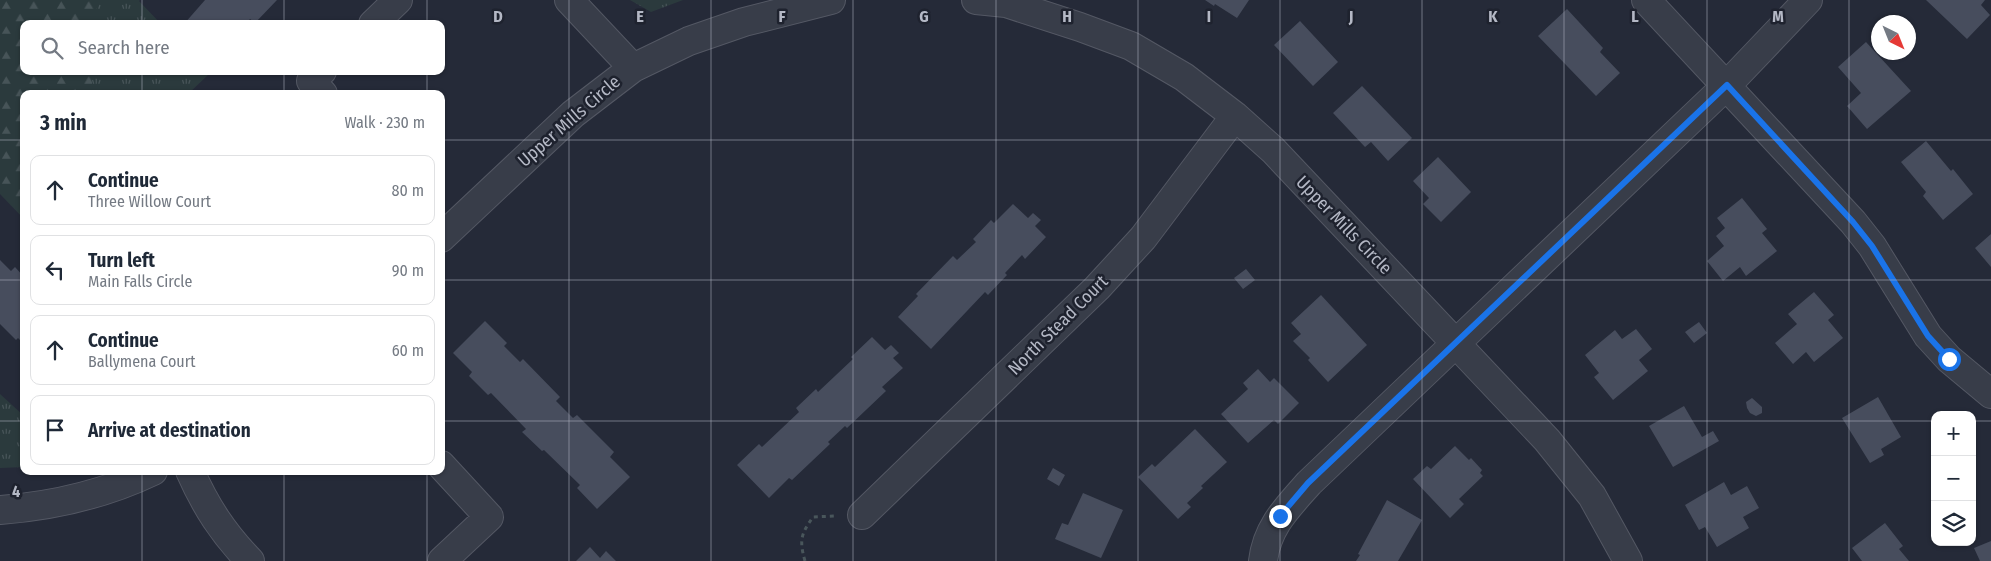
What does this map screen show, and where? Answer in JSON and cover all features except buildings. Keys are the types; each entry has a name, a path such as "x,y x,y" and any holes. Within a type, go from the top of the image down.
{"street":[{"path":"376,20 398,0"},
{"path":"569,0 633,68"},
{"name":"Upper Mills Circle","path":"445,227 573,114 633,68 689,41 744,22 831,0"},
{"name":"Upper Mills Circle","path":"976,0 1006,3 1131,46 1184,77 1234,116 1272,150 1548,440 1592,496 1628,561"},
{"path":"1646,0 1853,222 1872,246 1928,336 1949,359 1991,394"},
{"path":"1263,561 1265,544 1280,516 1308,483 1727,85 1808,0"},
{"path":"318,75 312,81 320,90"},
{"name":"North Stead Court","path":"862,515 1097,288 1143,238 1234,116"},
{"path":"442,561 489,516 445,469"},
{"path":"0,510 54,504 100,493 143,475"},
{"path":"192,475 209,510 238,549 250,561"}],"path":[{"path":"805,561 802,550 802,533 813,517 862,515"}],"green space":[{"path":"0,0 140,0 157,20 20,20 20,75 208,75 192,90 20,90 20,215 0,194"},
{"path":"0,0 101,0 91,20 20,20 20,75 91,75 93,90 20,90 20,203 0,191"},
{"path":"630,0 683,0 651,12"},
{"path":"0,394 20,412 20,467 0,468"}],"route":[{"path":"1280,516 1308,483 1727,85 1853,222 1872,246 1928,336 1949,359"}]}
